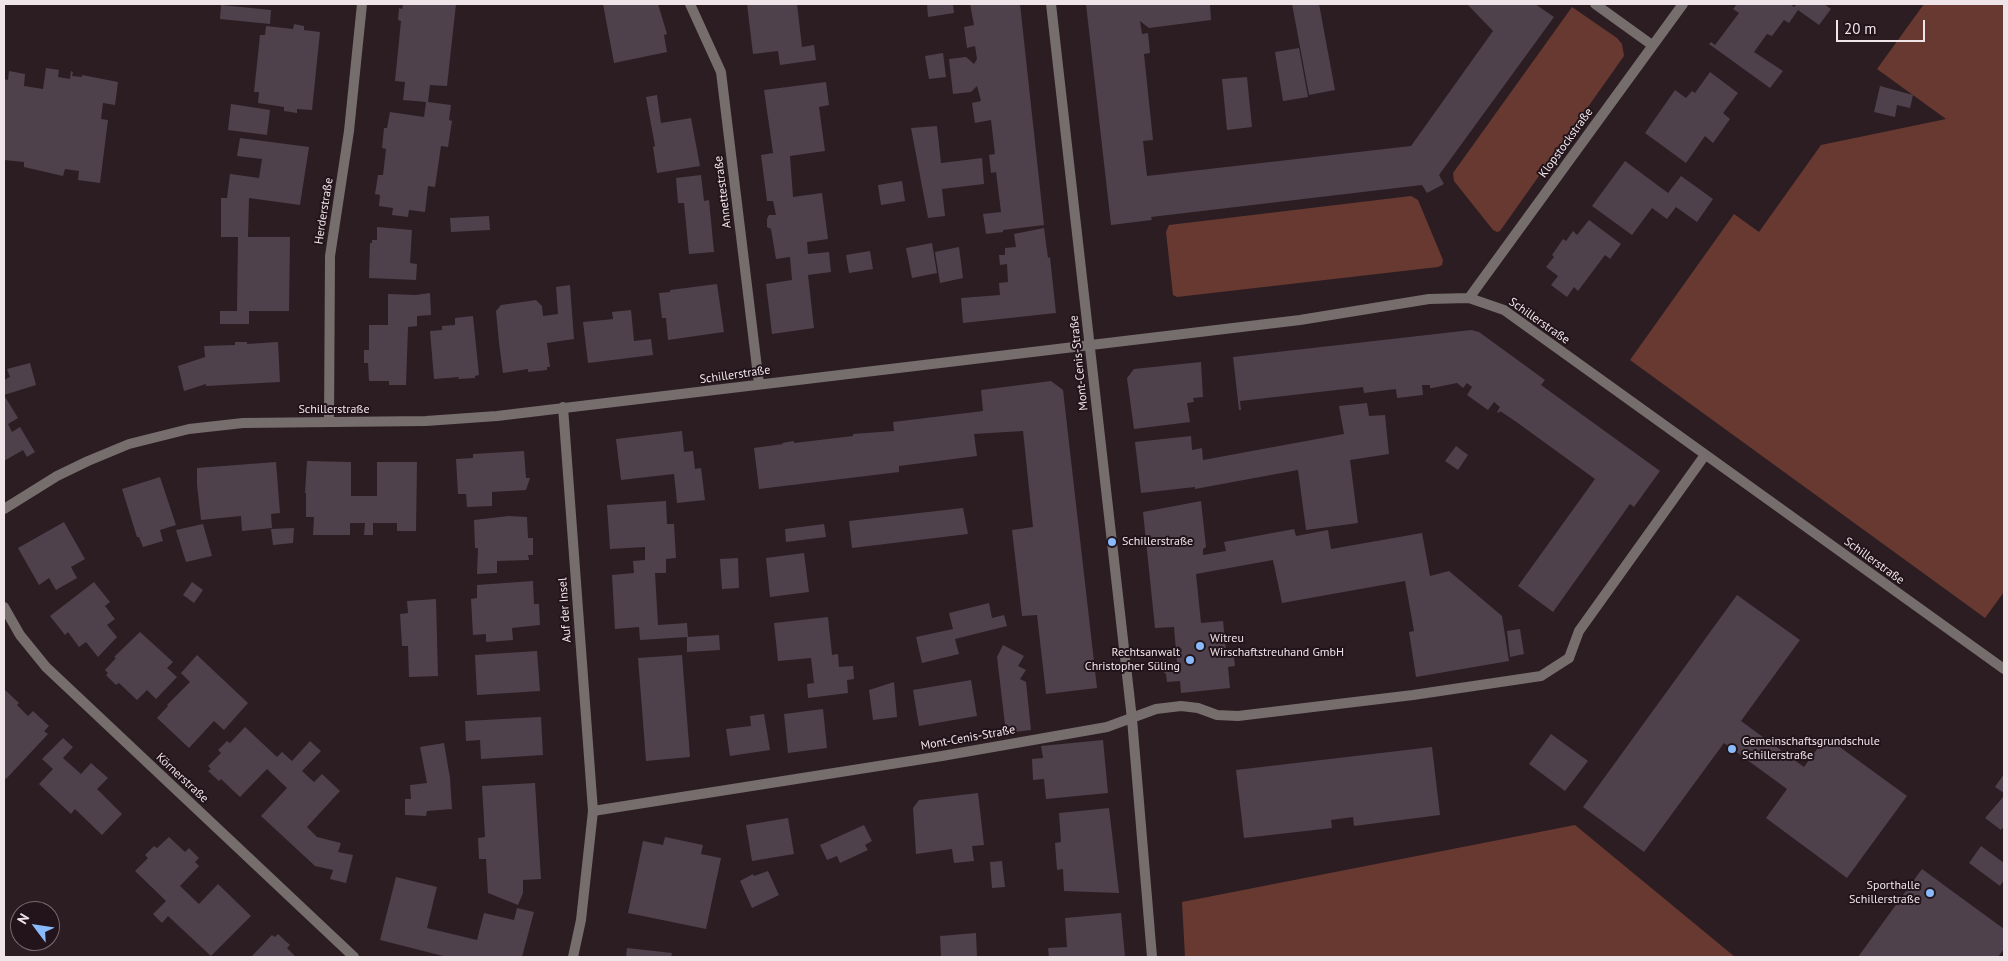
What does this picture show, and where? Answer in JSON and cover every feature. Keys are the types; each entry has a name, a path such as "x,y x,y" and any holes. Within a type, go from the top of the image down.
{"street":[{"name":"Herderstraße","path":"329,422 330,256 350,131 362,4"},
{"name":"Annettestraße","path":"690,4 721,72 759,384"},
{"name":"Mont-Cenis-Straße","path":"1051,4 1132,719 1152,957"},
{"path":"1595,4 1652,45"},
{"name":"Klopstockstraße","path":"1469,298 1683,4"},
{"name":"Schillerstraße","path":"4,509 58,476 129,444 189,429 243,423 426,421 497,416 1300,320 1429,298 1469,298 1504,310 2004,669"},
{"name":"Auf der Insel","path":"562,407 593,810 581,920 573,957"},
{"path":"1132,719 1156,710 1181,706 1198,708 1217,715 1238,716 1413,695 1541,676 1569,658 1579,631 1705,455"},
{"name":"Körnerstraße","path":"4,607 20,636 46,667 354,957"},
{"name":"Mont-Cenis-Straße","path":"593,810 807,777 1107,727 1132,719"}],"shaded area":[{"path":"1924,4 2004,4 2004,592 1985,618 1630,360 1734,214 1759,232 1821,145 1946,119 1877,69"},
{"path":"1572,7 1617,38 1622,44 1624,56 1500,231 1497,232 1493,230 1454,181 1453,173"},
{"path":"1411,196 1418,200 1443,260 1442,265 1438,267 1177,297 1173,295 1166,232 1169,225"},
{"path":"1575,825 1735,957 1185,957 1182,902"}],"building":[{"path":"403,4 456,4 447,86 430,85 428,102 451,105 449,120 452,121 448,147 441,146 435,187 428,186 425,212 409,210 408,217 392,215 393,208 379,206 380,195 375,194 378,175 383,175 386,149 382,148 384,128 387,128 390,112 424,117 426,102 403,100 405,82 395,81 401,21 398,20 399,8 402,9"},
{"path":"603,4 658,4 667,34 664,35 667,52 614,63"},
{"path":"747,4 797,4 802,47 814,45 816,60 780,65 778,51 753,54"},
{"path":"927,4 953,4 954,13 928,17"},
{"path":"970,4 1020,4 1044,225 986,234 983,214 1001,212 996,172 991,173 989,155 995,154 991,120 975,123 972,103 981,101 977,86 971,92 953,94 949,59 966,57 974,64 977,59 975,46 967,48 964,27 974,25"},
{"path":"1086,4 1210,4 1211,20 1149,28 1140,21 1142,34 1148,33 1150,53 1144,54 1153,140 1143,141 1147,176 1411,146 1493,31 1467,4 1535,4 1554,17 1439,175 1444,184 1427,193 1422,185 1151,217 1152,220 1111,225"},
{"path":"1292,4 1319,4 1335,90 1309,95"},
{"path":"1737,4 1790,4 1794,7 1797,4 1824,4 1831,9 1819,25 1798,10 1789,23 1784,20 1772,36 1767,34 1754,52 1783,71 1770,88 1709,44 1711,42 1715,45 1739,13 1733,9"},
{"path":"221,5 271,10 270,24 220,19"},
{"path":"294,24 304,26 304,30 320,32 312,110 297,109 297,113 284,111 284,107 258,103 259,92 254,92 260,35 265,35 266,26 293,29"},
{"path":"1299,48 1308,97 1283,101 1275,52"},
{"path":"943,53 946,77 929,79 925,56"},
{"path":"46,68 59,70 58,77 70,79 71,71 73,72 72,76 82,77 82,75 118,82 115,105 103,103 101,119 108,120 100,183 78,180 79,171 65,169 63,176 24,167 24,162 4,160 4,79 8,80 9,71 25,74 24,86 43,89"},
{"path":"1710,72 1738,93 1723,113 1730,119 1713,143 1705,136 1686,163 1645,133 1675,90 1686,98 1692,91 1695,93"},
{"path":"1247,77 1252,127 1227,130 1222,79"},
{"path":"826,82 829,105 819,107 825,151 790,156 793,197 822,193 828,239 807,242 808,254 829,252 831,272 808,275 814,328 772,334 766,284 792,280 790,257 776,259 771,229 767,227 769,215 776,215 773,201 767,201 761,155 773,153 764,90"},
{"path":"1880,86 1913,95 1910,108 1897,105 1895,117 1874,112"},
{"path":"657,95 661,123 691,118 700,166 657,173 653,147 655,146 646,97"},
{"path":"231,104 270,110 267,135 228,130"},
{"path":"937,126 941,163 982,158 984,184 942,189 945,216 928,218 911,128"},
{"path":"240,138 309,147 300,205 249,198 248,237 290,237 289,311 249,311 249,324 220,324 220,311 237,311 238,237 221,237 221,198 227,198 230,174 259,178 262,159 237,156"},
{"path":"1625,161 1668,193 1681,176 1713,199 1697,222 1676,207 1667,219 1652,208 1632,235 1592,206"},
{"path":"701,175 704,201 709,200 714,252 689,254 684,203 678,203 676,178"},
{"path":"902,181 905,201 881,205 878,185"},
{"path":"489,216 490,230 451,232 450,218"},
{"path":"1589,220 1621,244 1610,259 1605,255 1578,291 1574,287 1567,297 1551,285 1558,276 1546,267 1554,257 1552,255 1563,239 1566,241 1573,231 1577,235"},
{"path":"377,227 412,230 410,263 417,264 416,280 369,278 370,243 372,243 372,240 377,240"},
{"path":"1044,228 1048,258 1050,257 1056,313 963,323 961,298 1000,295 999,283 1008,282 1007,264 1000,265 999,255 1005,255 1005,248 1016,247 1014,234"},
{"path":"932,243 937,273 912,278 906,248"},
{"path":"959,247 963,278 940,283 935,252"},
{"path":"870,251 873,269 849,273 846,255"},
{"path":"717,284 724,332 668,340 666,318 662,318 659,293"},
{"path":"570,285 574,339 547,343 550,367 547,367 547,370 528,372 528,369 503,373 496,311 501,305 536,300 542,306 543,316 558,314 556,287"},
{"path":"430,293 431,315 417,316 417,326 408,327 406,385 389,385 389,381 369,381 368,363 364,363 364,350 369,350 369,325 388,325 388,294 416,295"},
{"path":"631,310 634,341 651,339 653,355 588,363 583,322 613,319 612,312"},
{"path":"473,316 479,375 475,376 475,378 434,379 430,331 442,330 442,326 455,325 455,318"},
{"path":"1471,330 1479,332 1545,380 1541,385 1660,471 1634,507 1630,504 1553,612 1518,586 1595,479 1515,421 1500,411 1499,413 1497,412 1500,407 1494,402 1488,410 1467,395 1472,387 1467,383 1463,388 1457,383 1432,388 1430,388 1430,385 1422,385 1423,395 1397,398 1396,389 1364,393 1363,387 1240,401 1241,410 1239,410 1233,357"},
{"path":"235,342 247,342 247,344 278,342 280,382 206,386 206,384 184,391 178,366 205,357 204,346 235,345"},
{"path":"1201,362 1203,397 1193,398 1194,402 1187,403 1190,422 1134,429 1127,378 1134,369"},
{"path":"30,363 36,385 4,395 4,380 10,377 7,369"},
{"path":"1051,381 1063,390 1097,688 1046,694 1037,615 1022,616 1012,530 1033,527 1023,431 974,434 977,456 899,466 899,472 759,489 754,448 794,441 794,443 853,436 853,434 894,431 893,422 983,411 981,390"},
{"path":"4,395 18,418 8,424 12,432 20,427 35,452 27,457 23,450 4,461"},
{"path":"1367,403 1369,416 1385,415 1389,454 1350,460 1358,523 1306,530 1298,470 1195,489 1195,487 1141,493 1135,442 1191,436 1192,450 1202,448 1203,460 1344,434 1339,406"},
{"path":"682,431 684,452 693,451 695,469 701,468 705,500 677,503 674,474 621,480 616,439"},
{"path":"1456,446 1468,455 1458,470 1445,461"},
{"path":"524,451 526,478 530,478 526,490 492,492 492,506 467,507 466,494 458,494 456,459 473,458 473,454"},
{"path":"307,461 351,462 351,496 377,496 377,462 417,462 416,531 397,531 397,523 373,523 373,535 364,535 365,523 350,523 350,535 313,535 314,517 306,517"},
{"path":"276,462 280,513 271,514 272,528 242,531 241,516 201,520 197,468"},
{"path":"160,477 176,525 160,530 163,541 143,547 139,537 137,537 122,489"},
{"path":"666,501 667,524 674,524 676,558 666,559 666,573 655,573 658,625 687,623 688,637 719,635 720,650 687,652 687,637 640,640 639,627 615,629 612,575 634,573 633,561 645,560 645,547 610,549 607,505"},
{"path":"1201,501 1206,547 1203,549 1203,555 1226,551 1224,542 1294,529 1296,536 1328,530 1331,549 1422,533 1430,576 1449,571 1502,616 1509,661 1416,677 1409,632 1414,631 1405,581 1282,603 1273,560 1196,574 1201,623 1223,621 1226,650 1233,649 1235,666 1228,667 1230,688 1181,693 1180,681 1167,682 1166,674 1161,670 1165,664 1177,662 1174,627 1155,628 1143,512"},
{"path":"963,508 968,534 852,548 849,521"},
{"path":"509,516 527,517 528,538 533,538 533,555 528,555 529,560 497,561 497,573 477,574 478,548 475,548 474,520"},
{"path":"64,522 85,559 71,567 77,578 56,590 49,578 39,585 18,548"},
{"path":"203,524 212,556 186,562 176,530"},
{"path":"824,524 826,537 786,542 785,529"},
{"path":"294,528 293,543 273,545 271,529"},
{"path":"804,553 809,592 770,597 766,558"},
{"path":"738,558 739,588 722,589 720,559"},
{"path":"533,581 534,604 539,604 540,625 512,628 513,640 486,642 486,634 473,635 471,599 477,598 477,585"},
{"path":"94,582 110,602 105,606 115,619 107,625 117,637 98,657 86,642 79,647 68,632 65,635 50,616"},
{"path":"192,582 203,590 194,603 183,595"},
{"path":"1737,595 1800,640 1741,721 1804,767 1826,737 1907,796 1847,878 1766,818 1787,789 1724,743 1644,852 1583,807"},
{"path":"436,599 438,676 409,677 408,646 402,646 400,614 408,613 407,601"},
{"path":"989,603 992,618 1004,615 1007,626 955,639 959,654 922,663 916,637 953,629 949,613"},
{"path":"828,617 832,655 838,654 839,667 853,666 854,679 847,680 848,693 808,698 807,684 814,683 811,658 778,661 774,623"},
{"path":"1520,629 1524,654 1510,657 1507,631"},
{"path":"140,632 173,662 167,668 177,677 156,699 147,690 137,700 119,683 116,685 106,675 108,673 105,670 116,658 114,657"},
{"path":"1003,645 1024,656 1018,666 1026,670 1020,679 1026,682 1031,730 1006,733 997,657"},
{"path":"537,651 540,691 477,695 475,655"},
{"path":"197,655 248,703 224,730 214,721 189,748 157,718 190,682 181,673"},
{"path":"682,655 690,757 646,761 638,658"},
{"path":"971,680 977,716 919,726 913,690"},
{"path":"894,682 897,717 873,720 869,690"},
{"path":"4,689 19,703 17,705 28,716 33,711 49,726 44,731 48,734 6,779 4,777"},
{"path":"823,709 827,748 788,753 784,714"},
{"path":"764,714 770,750 730,756 726,729 751,726 750,716"},
{"path":"541,717 543,755 481,759 480,740 466,741 465,721"},
{"path":"245,727 277,757 282,752 292,761 310,741 321,751 302,771 314,782 322,774 340,791 307,827 317,837 341,843 338,852 353,855 346,883 330,879 333,870 315,866 261,816 287,788 267,769 240,797 221,779 219,781 208,771 211,769 208,766 221,753 218,750 227,741 230,743"},
{"path":"1551,734 1588,761 1565,791 1529,764"},
{"path":"63,738 73,747 63,758 81,774 91,763 108,778 97,789 122,814 102,835 75,809 71,814 39,784 53,769 42,759"},
{"path":"1103,740 1108,793 1046,799 1044,779 1033,780 1032,759 1043,758 1041,746"},
{"path":"444,743 450,778 452,809 427,811 426,816 405,815 405,799 411,799 410,785 427,783 420,747"},
{"path":"1432,747 1440,815 1354,826 1353,817 1331,820 1332,828 1244,838 1236,770"},
{"path":"2004,774 2004,793 1995,787"},
{"path":"535,783 541,879 523,880 523,893 518,905 488,893 486,859 479,859 478,838 485,837 482,786"},
{"path":"978,793 984,845 972,846 974,861 954,863 952,849 916,854 913,808 919,800"},
{"path":"2004,796 2004,826 2001,830 1985,818"},
{"path":"1109,808 1119,893 1064,891 1063,869 1057,870 1055,843 1061,842 1059,813"},
{"path":"788,818 794,854 752,861 746,825"},
{"path":"864,825 872,841 865,845 868,850 840,863 837,856 827,860 820,845"},
{"path":"169,837 185,852 189,848 199,858 195,862 199,866 180,886 199,904 218,884 251,916 211,956 168,916 162,923 153,914 166,901 135,871 148,858 145,855 154,846 157,848"},
{"path":"665,837 703,845 701,854 721,858 706,929 628,913 643,841 663,845"},
{"path":"1981,846 2004,863 2004,880 2000,886 1969,863"},
{"path":"1002,861 1005,887 992,888 990,862"},
{"name":"Sporthalle Schillerstraße","path":"1922,869 2004,929 2004,949 1998,957 1858,957"},
{"path":"768,871 779,895 752,908 740,881 753,874 754,876"},
{"path":"396,877 437,887 427,928 477,940 484,913 514,920 517,908 534,912 522,957 447,957 380,940"},
{"path":"1121,913 1125,957 1049,957 1048,948 1067,947 1065,918"},
{"path":"976,933 977,957 941,957 940,936"},
{"path":"278,934 290,945 287,948 296,957 251,957 272,935 275,937"},
{"path":"627,948 672,953 671,957 626,957"}],"place":[{"name":"Schillerstraße","path":"1112,542"},
{"name":"Witreu Wirschaftstreuhand GmbH","path":"1200,646"},
{"name":"Rechtsanwalt Christopher Süling","path":"1190,660"},
{"name":"Gemeinschaftsgrundschule Schillerstraße","path":"1732,749"},
{"name":"Sporthalle Schillerstraße","path":"1930,893"}]}
